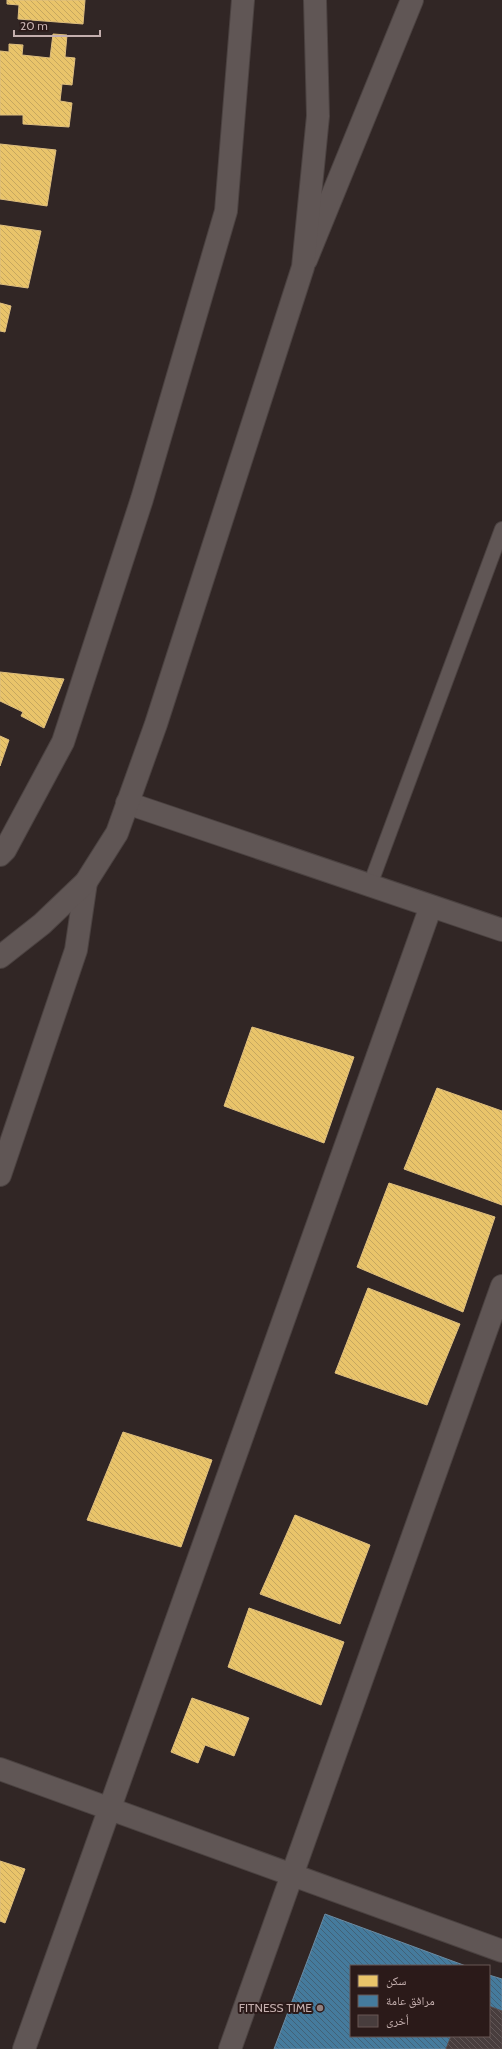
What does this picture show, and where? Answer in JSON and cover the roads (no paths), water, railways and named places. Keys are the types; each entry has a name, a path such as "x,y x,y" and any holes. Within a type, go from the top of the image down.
{"street":[{"path":"0,855 63,742 142,499 226,211 243,0"},
{"path":"303,266 318,116 315,0"},
{"path":"0,957 42,924 86,882 117,833 156,724 303,266 412,0"},
{"path":"127,803 502,930"},
{"path":"0,1174 76,950 86,882"},
{"path":"24,2049 108,1808 431,906"},
{"path":"230,2049 502,1286"},
{"path":"0,1768 502,1951"}],"lane":[{"path":"370,885 502,529"}],"place":[{"name":"FITNESS TIME","path":"320,2008"}]}
